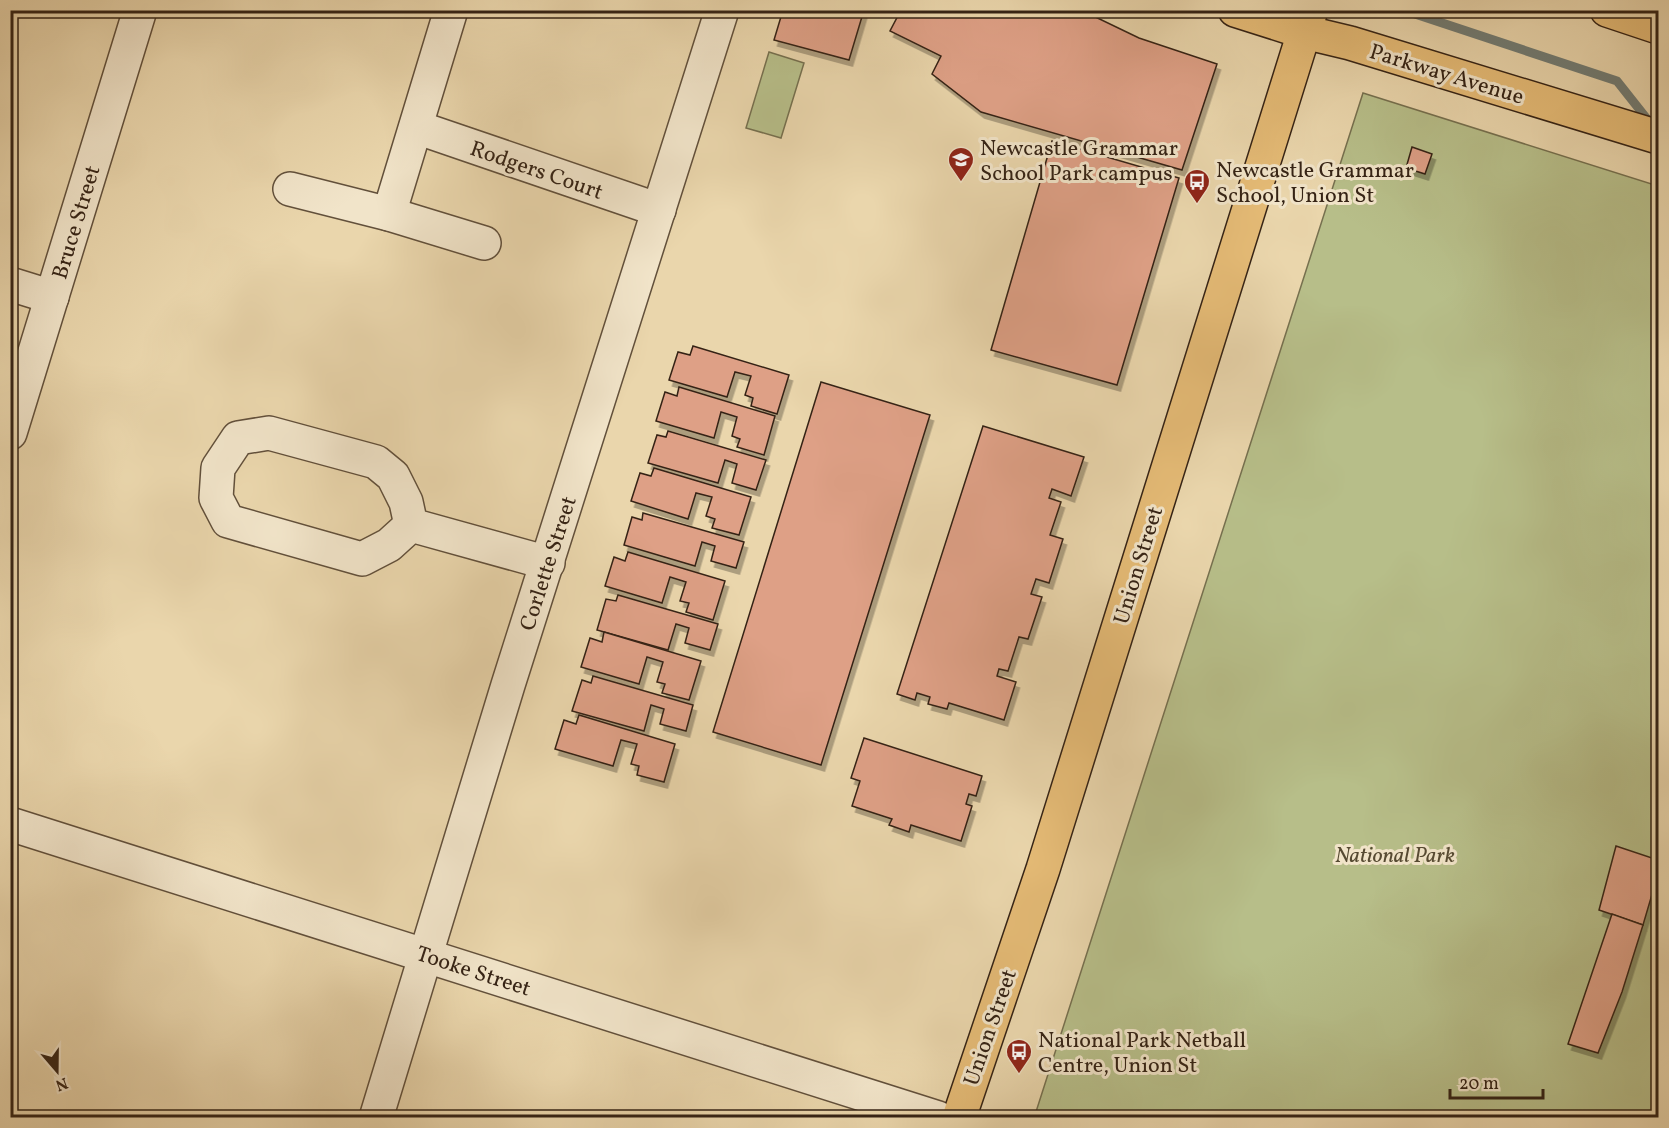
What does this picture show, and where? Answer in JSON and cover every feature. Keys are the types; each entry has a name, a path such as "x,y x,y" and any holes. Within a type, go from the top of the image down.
{"main road":[{"name":"Parkway Avenue","path":"1235,10 1308,21 1350,43 1659,137"},
{"path":"1606,10 1659,27"},
{"name":"Union Street","path":"959,1118 1046,858 1308,21"}],"street":[{"name":"Bruce Street","path":"10,433 140,10"},
{"path":"389,214 451,10"},
{"name":"Corlette Street","path":"376,1118 425,955 722,10"},
{"name":"Rodgers Court","path":"416,127 659,210"},
{"path":"290,189 389,214 484,243"},
{"path":"10,284 52,297"},
{"path":"269,433 376,462 393,476 406,502 411,525 389,545 362,559 228,521 216,498 218,468 238,438 269,433"},
{"path":"411,525 548,563"},
{"name":"Tooke Street","path":"10,824 938,1118"}],"green space":[{"path":"769,52 804,63 781,138 746,128"},
{"name":"National Park","path":"1363,93 1658,186 1658,1117 1034,1118"}],"building":[{"path":"783,10 864,10 849,60 774,40"},
{"path":"901,10 1081,10 1139,38 1217,64 1182,170 981,112 932,74 941,56 890,31"},
{"path":"1052,141 1179,178 1117,385 991,350"},
{"path":"1412,147 1432,154 1425,174 1406,168"},
{"path":"693,346 789,375 777,414 751,406 753,398 745,395 751,376 735,372 727,397 669,380 678,352 690,355"},
{"path":"821,382 930,415 821,765 713,732"},
{"path":"679,387 775,416 764,455 737,447 740,439 732,436 737,417 721,412 714,438 656,421 665,392 677,396"},
{"path":"983,426 1084,457 1071,496 1052,489 1049,498 1061,502 1050,535 1063,539 1049,583 1036,579 1031,594 1042,597 1028,639 1019,637 1008,671 999,669 997,676 1016,682 1004,720 949,703 947,709 928,704 930,697 917,693 915,700 897,694"},
{"path":"668,431 766,460 756,490 732,483 737,464 725,460 718,483 648,463 657,435 666,437"},
{"path":"654,468 751,497 739,535 712,528 715,519 706,516 712,497 696,493 688,519 631,501 640,473 651,476"},
{"path":"643,513 744,542 736,568 711,561 715,546 702,542 695,566 624,545 632,517 642,520"},
{"path":"628,552 725,581 713,620 686,612 689,603 680,601 686,582 670,577 662,603 605,586 614,557 625,561"},
{"path":"618,595 718,624 710,650 685,643 689,628 676,624 668,650 597,630 606,599 616,601"},
{"path":"604,632 701,661 689,700 662,693 665,684 657,682 663,662 647,657 639,684 581,667 590,638 602,642"},
{"path":"593,676 693,705 686,731 660,724 664,709 651,705 644,731 572,711 582,680 591,683"},
{"path":"579,715 675,744 664,782 637,775 639,766 631,764 637,744 621,740 613,766 555,749 564,720 576,724"},
{"path":"864,738 982,776 976,796 969,794 966,804 972,806 961,841 911,825 909,832 889,825 892,819 852,806 860,781 851,778"},
{"path":"1616,846 1658,860 1658,874 1643,925 1599,910"},
{"path":"1612,914 1643,925 1622,992 1598,1053 1568,1044"}],"waterway":[{"path":"1403,10 1617,81 1651,124"}],"place":[{"name":"Newcastle Grammar School Park campus","path":"961,183"},
{"name":"Newcastle Grammar School, Union St","path":"1197,205"},
{"name":"National Park Netball Centre, Union St","path":"1019,1075"}]}
